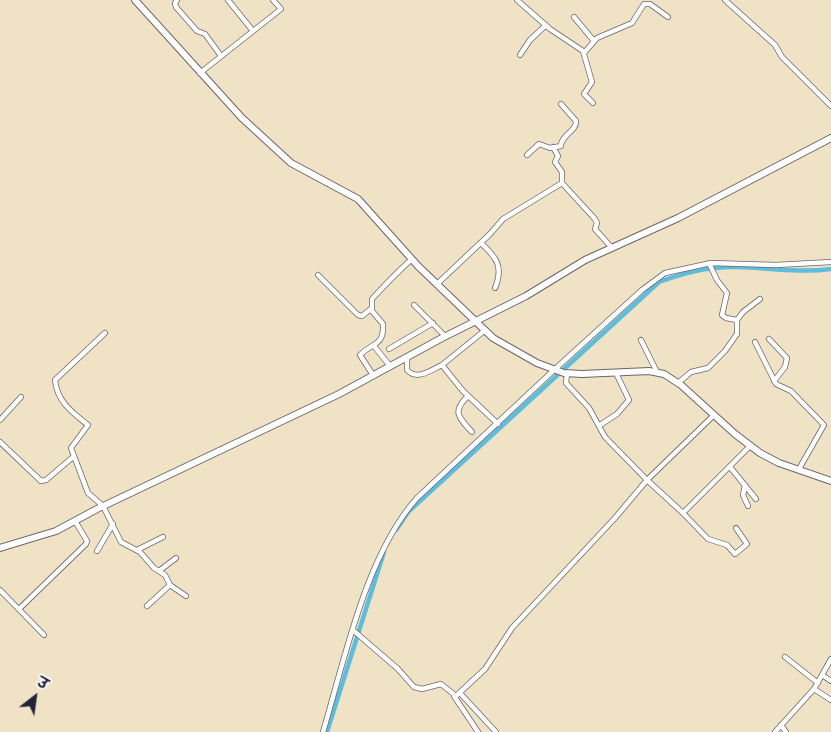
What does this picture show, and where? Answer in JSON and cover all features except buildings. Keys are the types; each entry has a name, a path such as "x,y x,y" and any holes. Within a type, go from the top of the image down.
{"street":[{"path":"134,0 242,118 291,163 358,199 412,258 484,331 514,351 561,372 657,372 678,383 750,446 770,459 831,481"},
{"path":"177,0 174,3 176,7 197,31 205,34 221,56"},
{"path":"228,0 253,31"},
{"path":"200,73 281,9 273,0"},
{"path":"517,0 546,25 584,53 592,82 584,94 593,103"},
{"path":"725,0 775,44 782,57 831,106"},
{"path":"584,53 601,36 632,23 644,4 650,4 668,17"},
{"path":"574,17 594,41"},
{"path":"520,55 530,40 546,25"},
{"path":"526,155 539,144 553,147 561,146 562,140 577,124 561,104"},
{"path":"0,548 56,531 103,506 312,407 445,336 526,296 585,260 678,218 831,138"},
{"path":"553,147 558,156 555,162 562,172 562,183 595,219 597,223 595,229 612,248"},
{"path":"437,284 508,215 562,183"},
{"path":"481,243 496,256 498,262 498,280 495,288"},
{"path":"373,375 360,355 380,340 383,327 372,308 373,298 383,289 388,280 412,258"},
{"path":"323,732 377,561 399,519 417,498 498,424 561,372 658,278 681,268 710,264 794,265 831,262"},
{"path":"710,264 714,275 727,293 722,315 726,318 737,320"},
{"path":"318,275 358,315 362,316 372,308"},
{"path":"678,383 691,372 708,368 726,351 737,334 737,320 743,312 760,299"},
{"path":"414,305 445,336"},
{"path":"390,349 433,323"},
{"path":"407,357 407,370 414,375 420,375 442,365 484,331"},
{"path":"104,334 55,380 57,393 68,409 88,425 73,443 71,448 73,457 88,493 103,506 121,542 137,550 165,575 170,585 186,596"},
{"path":"769,339 787,358 785,367 774,381"},
{"path":"641,340 657,372"},
{"path":"755,342 774,381 791,391 824,425 798,469"},
{"path":"374,346 390,366"},
{"path":"442,365 468,396 498,424"},
{"path":"561,372 566,383 590,408 606,437 708,539 727,545 735,554 747,544 736,528"},
{"path":"600,425 617,414 629,400 616,373"},
{"path":"468,396 460,404 458,412 461,420 472,432"},
{"path":"0,420 21,397"},
{"path":"454,696 460,693 490,663 512,628 615,518 647,480 714,415"},
{"path":"0,442 41,481 46,480 73,457"},
{"path":"683,513 750,446"},
{"path":"730,467 756,498"},
{"path":"745,485 743,495 748,506"},
{"path":"19,609 86,544 87,541 75,521"},
{"path":"97,551 113,524"},
{"path":"137,550 162,538"},
{"path":"159,571 176,558"},
{"path":"147,606 170,585"},
{"path":"0,590 44,635"},
{"path":"354,632 364,637 414,687 422,689 441,684 454,696 478,732"},
{"path":"784,657 818,683"},
{"path":"775,732 814,689 831,659"},
{"path":"822,675 831,681"},
{"path":"814,689 831,700"},
{"path":"460,693 496,732"},
{"path":"781,725 786,732"}],"waterway":[{"path":"396,530 409,511 659,282 678,275 718,268 831,269"},
{"path":"327,732 384,552"}]}
